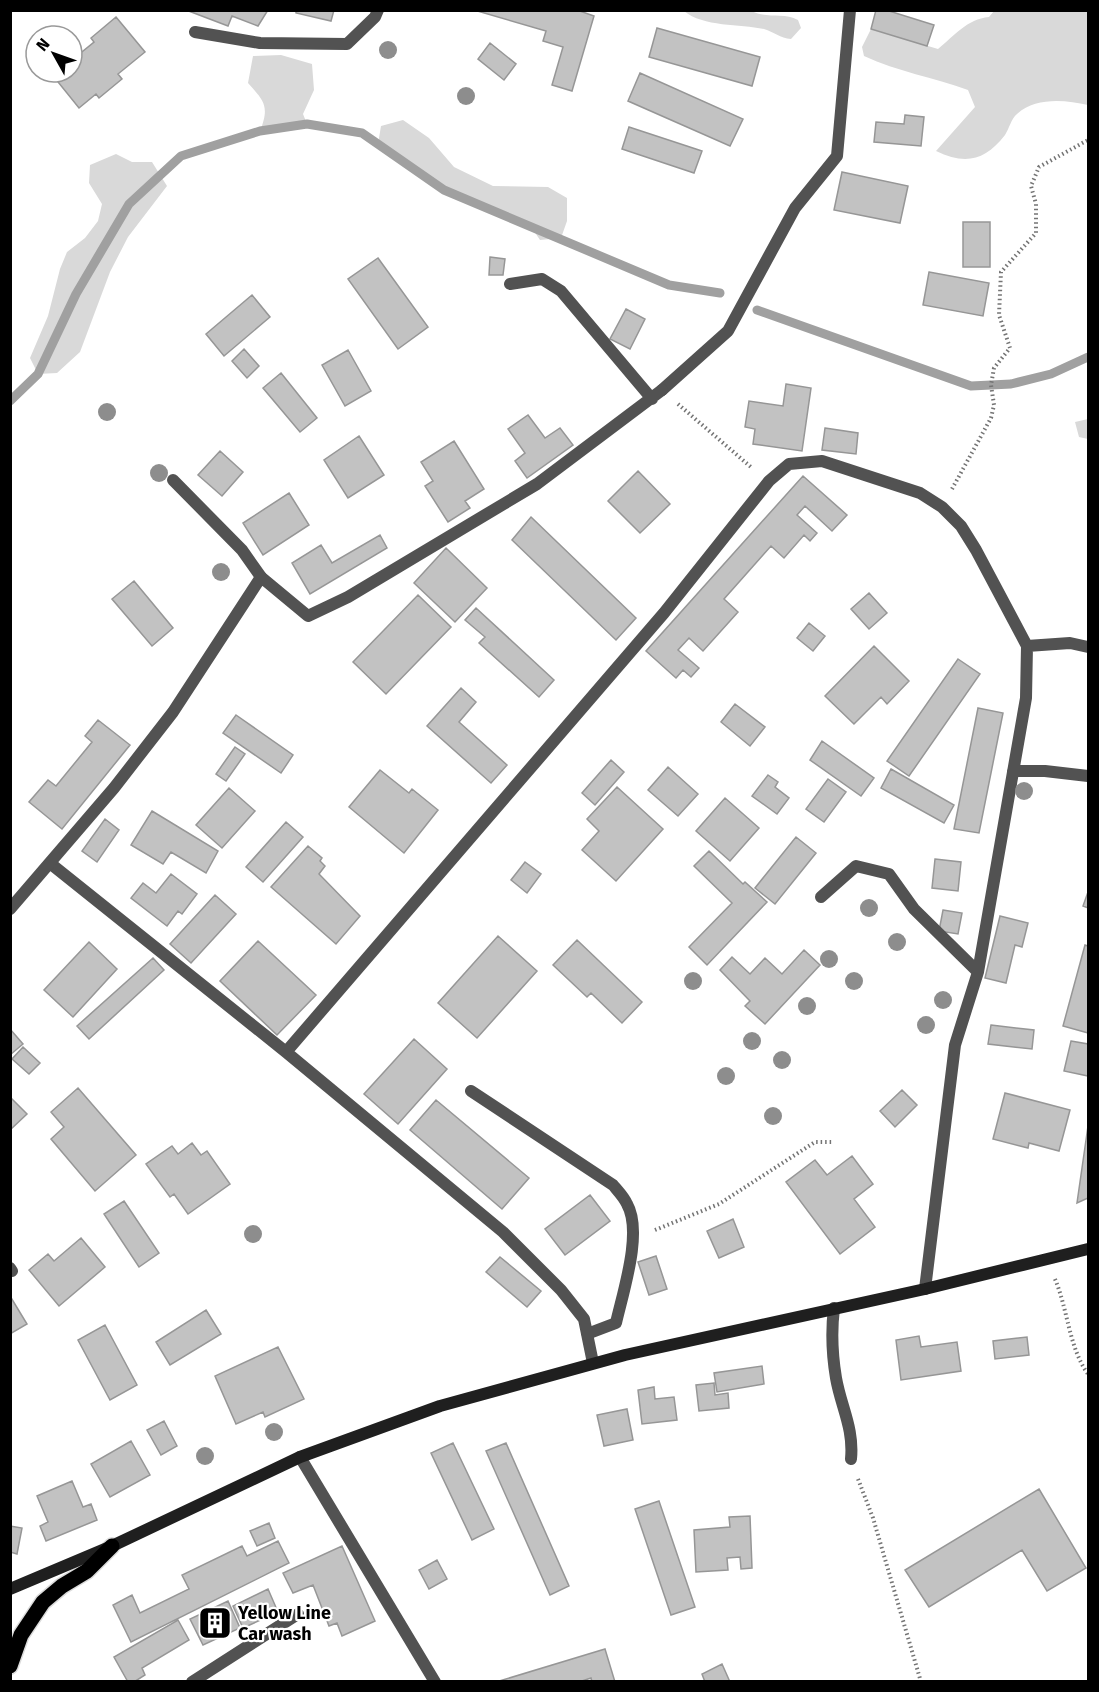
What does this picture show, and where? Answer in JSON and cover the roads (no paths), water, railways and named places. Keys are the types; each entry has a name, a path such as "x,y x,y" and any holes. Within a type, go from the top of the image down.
{"main road":[{"path":"10,1589 112,1546 300,1457 440,1406 593,1363 925,1289 1089,1249"},
{"path":"10,1666 21,1635 43,1602 62,1586 87,1571 112,1546"}],"street":[{"path":"195,32 260,43 347,44 375,17 378,10"},
{"path":"172,480 242,550 261,577 308,616 348,597 537,484 652,399 728,331 795,208 837,156 850,10"},
{"path":"510,284 542,279 561,291 652,399"},
{"path":"286,1052 664,613 769,481 789,464 822,461 920,493 942,507 960,526 976,550 1027,646 1026,698 978,972 955,1044 925,1289"},
{"path":"10,909 51,864 172,712 261,577"},
{"path":"1027,646 1070,643 1089,647"},
{"path":"1013,771 1044,771 1089,776"},
{"path":"51,864 286,1052 503,1232 561,1290 584,1319 593,1363"},
{"path":"821,897 856,866 889,874 914,909 978,972"},
{"path":"471,1091 613,1185 628,1205 634,1227 616,1323 587,1334"},
{"path":"834,1308 831,1334 834,1368 853,1440 850,1459"},
{"path":"300,1457 435,1682"},
{"path":"192,1682 298,1614"}],"waterway":[{"path":"10,401 38,374 76,294 129,204 181,156 260,131 307,124 362,133 444,190 669,285 720,293"},
{"path":"757,310 971,386 1011,384 1051,374 1088,357"}],"place":[{"name":"Yellow Line Car wash","path":"215,1623"}]}
